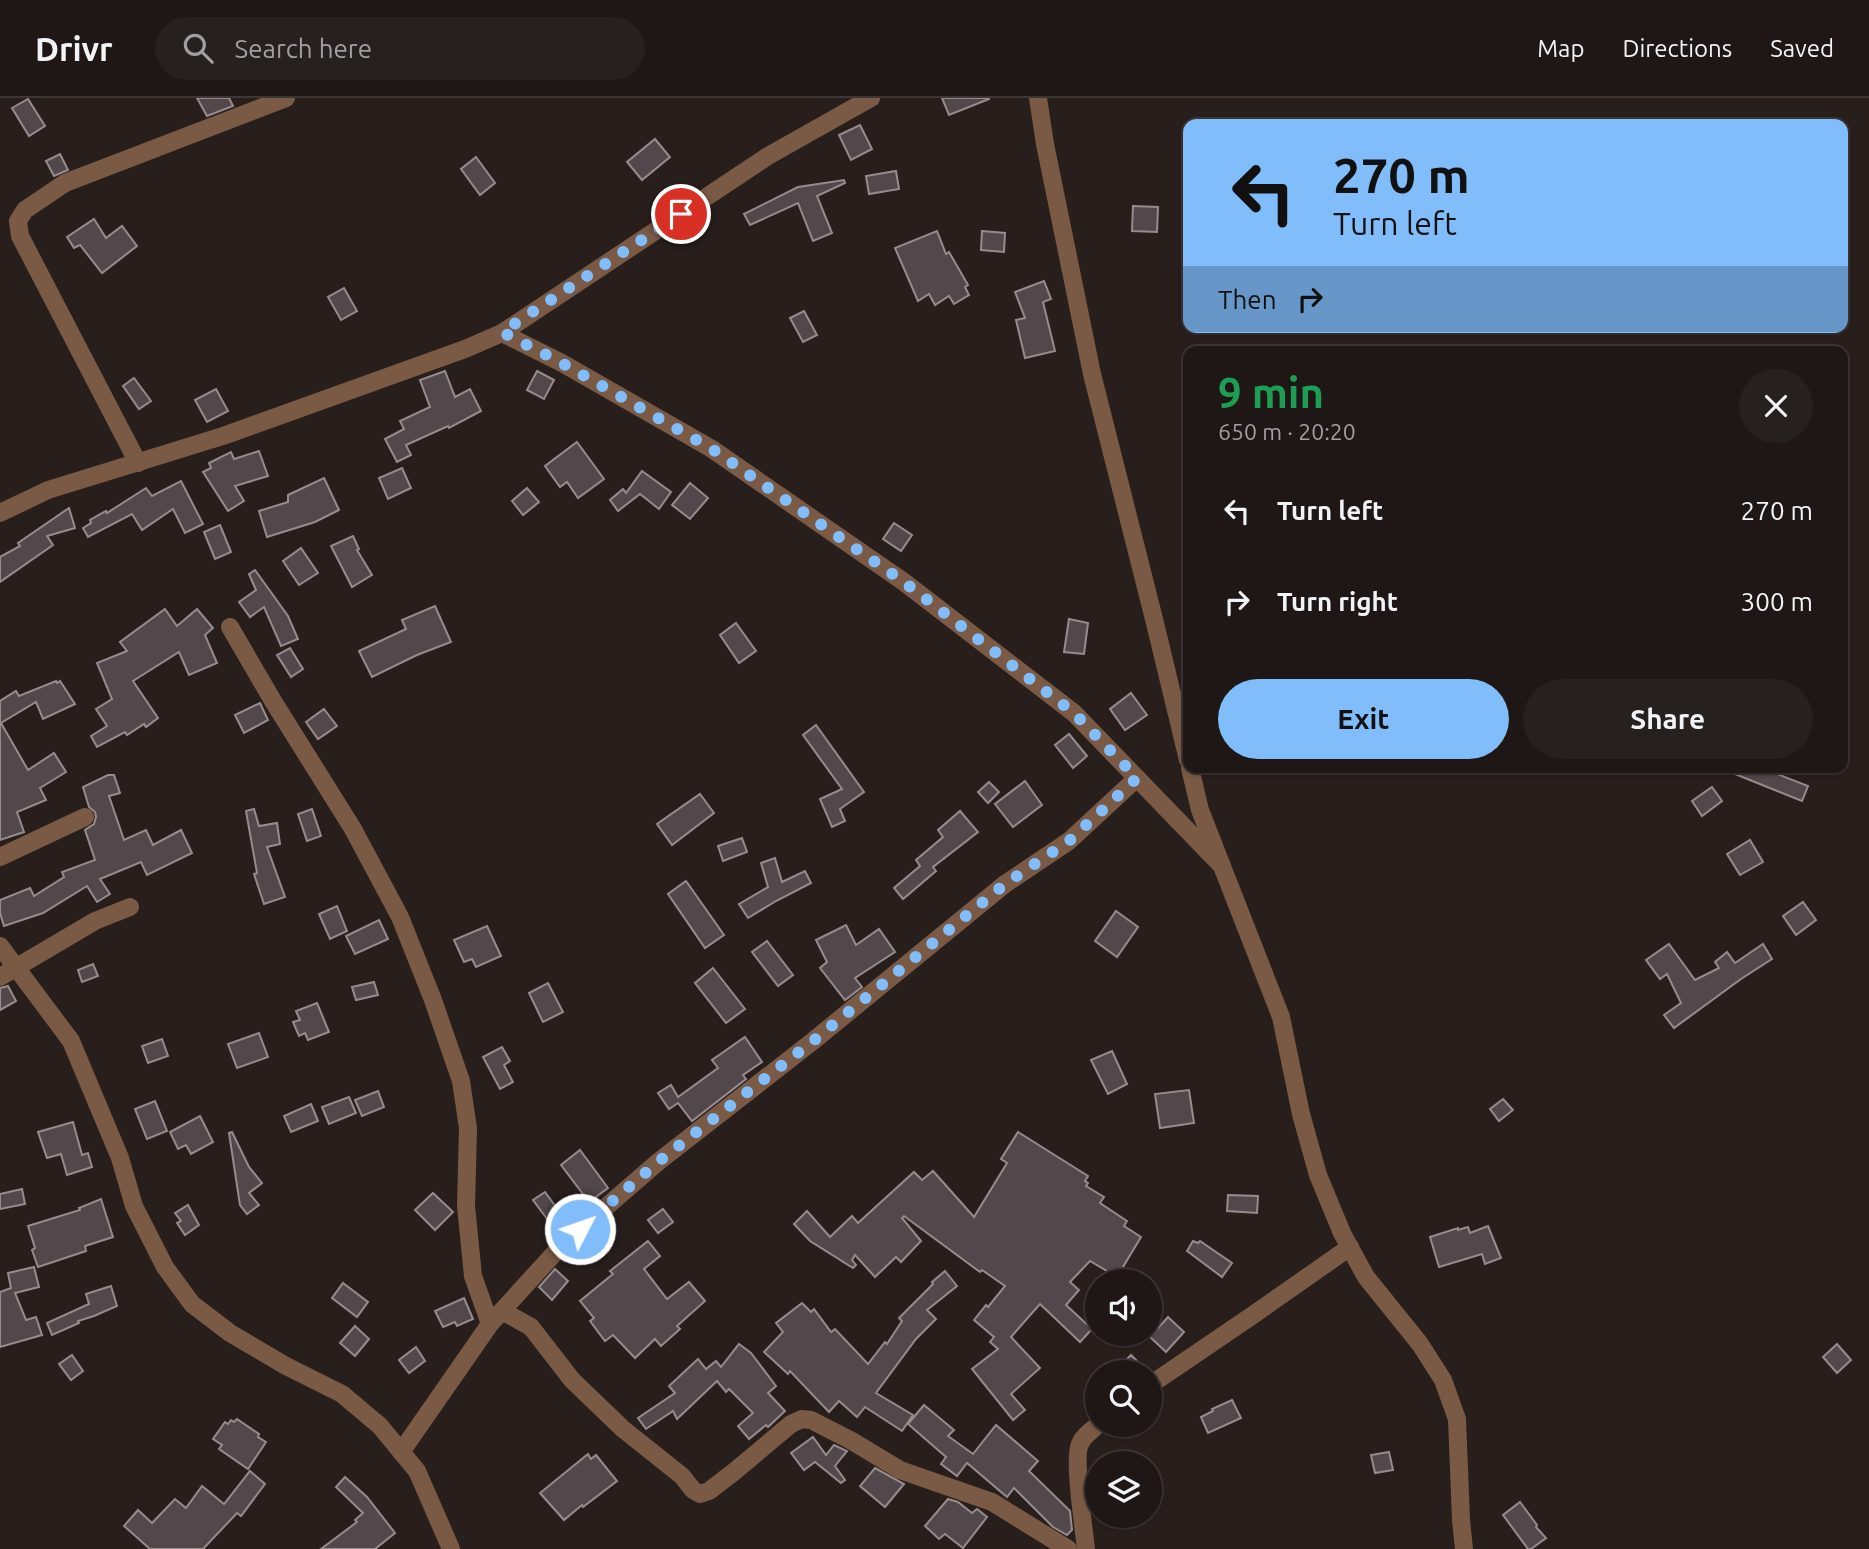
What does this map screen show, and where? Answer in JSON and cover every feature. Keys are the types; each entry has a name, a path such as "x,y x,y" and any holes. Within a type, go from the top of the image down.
{"street":[{"path":"138,463 20,236 18,221 25,211 65,183 286,98"},
{"path":"0,513 48,490 223,436 350,392 502,332 768,156 871,98"},
{"path":"1038,98 1092,374 1183,739"},
{"path":"502,332 562,363 712,449 904,582 1074,713 1220,864"},
{"path":"230,627 354,829 401,917 433,1000 461,1081 468,1128 466,1206 473,1276 496,1317 531,1327 572,1380 623,1429 682,1476 693,1490 700,1494 709,1491 791,1424 802,1419 811,1420 900,1470 992,1502 1068,1549"},
{"path":"1191,773 1200,810 1280,1017 1301,1114 1318,1175 1342,1233 1366,1277 1420,1344 1443,1380 1457,1419 1464,1549"},
{"path":"401,1452 496,1317 561,1246 658,1162 813,1041 1005,884 1069,841 1137,778"},
{"path":"0,857 85,817"},
{"path":"8,973 95,920 130,907"},
{"path":"0,946 8,973 71,1041 120,1158 134,1206 165,1267 192,1304 230,1333 286,1366 342,1394 380,1426 417,1471 451,1549"},
{"path":"1162,1377 1350,1247"},
{"path":"1085,1437 1079,1446 1078,1462 1086,1549"}],"building":[{"path":"197,98 229,98 233,106 207,116"},
{"path":"942,98 989,98 989,99 949,115"},
{"path":"28,99 45,126 29,136 12,108"},
{"path":"860,125 872,149 851,160 839,135"},
{"path":"655,139 670,157 642,180 627,162"},
{"path":"60,154 68,170 54,176 46,161"},
{"path":"476,157 495,183 480,195 461,169"},
{"path":"896,171 899,189 869,194 866,176"},
{"path":"844,180 845,183 817,196 832,233 813,241 798,203 750,225 744,214 798,187"},
{"path":"1133,206 1158,207 1157,232 1132,231"},
{"path":"94,219 106,238 122,226 137,246 102,273 80,245 74,248 67,237"},
{"path":"937,231 946,254 949,252 968,285 965,287 969,295 954,304 949,296 935,305 929,294 918,301 895,248"},
{"path":"982,231 1005,233 1004,252 981,250"},
{"path":"1044,281 1051,299 1043,302 1055,351 1025,358 1016,320 1025,318 1015,292"},
{"path":"344,288 357,311 341,320 328,297"},
{"path":"804,311 817,335 803,342 790,318"},
{"path":"445,371 455,397 470,389 481,411 449,428 448,426 406,445 411,455 397,462 385,439 404,429 400,421 430,407 420,380"},
{"path":"537,371 554,380 544,399 527,390"},
{"path":"134,378 151,401 139,409 123,386"},
{"path":"216,389 228,411 207,422 195,400"},
{"path":"577,442 604,479 578,498 567,482 560,487 545,466"},
{"path":"259,451 268,476 235,486 244,501 228,511 203,472 211,468 209,463 231,452 234,459"},
{"path":"402,468 411,488 388,499 379,478"},
{"path":"642,471 671,492 659,509 640,494 618,511 610,500 623,489 626,493"},
{"path":"324,478 339,510 315,522 267,537 259,511 288,502 288,495"},
{"path":"181,481 203,524 185,533 173,509 142,530 132,514 88,537 83,528 91,523 90,520 106,511 107,513 146,488 152,496"},
{"path":"690,483 708,498 690,519 672,505"},
{"path":"527,488 539,502 523,515 512,501"},
{"path":"69,508 75,528 47,536 53,545 0,582 0,557 20,546 18,543"},
{"path":"894,523 912,535 901,551 883,539"},
{"path":"220,525 231,552 215,559 204,532"},
{"path":"353,536 359,549 357,550 372,575 352,587 331,546"},
{"path":"301,548 318,573 299,585 283,561"},
{"path":"255,570 288,616 298,639 281,646 264,607 250,617 239,602 256,590 249,574"},
{"path":"435,606 451,642 372,677 359,651 406,629 402,620"},
{"path":"165,609 177,626 197,609 213,628 205,635 217,663 189,675 179,652 133,681 158,718 146,727 144,724 127,735 125,732 97,747 91,736 107,726 96,709 112,699 97,663 127,651 120,642"},
{"path":"1069,619 1088,623 1084,654 1064,652"},
{"path":"736,623 756,651 739,663 720,635"},
{"path":"290,648 303,669 291,677 277,655"},
{"path":"60,681 75,704 43,719 36,702 1,723 28,770 54,753 66,772 40,788 46,800 17,812 24,832 0,840 0,701 16,691 19,696"},
{"path":"1131,693 1147,715 1125,730 1110,709"},
{"path":"260,703 268,720 244,733 235,715"},
{"path":"324,709 337,726 318,739 306,722"},
{"path":"816,725 864,792 840,809 845,821 832,827 820,799 842,789 803,735"},
{"path":"1069,734 1087,756 1073,768 1055,745"},
{"path":"1732,773 1775,773 1808,786 1802,801"},
{"path":"108,775 114,775 120,793 109,796 124,840 146,830 153,845 181,830 192,853 147,875 141,862 100,879 110,894 97,902 87,886 43,913 4,926 0,900 30,888 34,896 64,877 62,872 95,860 85,830 94,824 96,817 89,807 83,787"},
{"path":"1025,781 1042,805 1013,827 995,804"},
{"path":"989,782 999,792 988,803 978,792"},
{"path":"1712,787 1722,801 1702,816 1692,801"},
{"path":"700,794 714,813 672,845 657,824"},
{"path":"254,809 259,826 277,823 280,844 267,847 285,897 264,904 254,874 257,873 246,811"},
{"path":"312,809 321,836 307,841 298,814"},
{"path":"960,811 978,832 933,867 936,871 903,899 894,888 920,866 916,860 943,837 938,830"},
{"path":"742,838 747,852 723,861 718,846"},
{"path":"1750,840 1763,862 1740,875 1727,854"},
{"path":"775,858 782,882 805,871 811,883 748,918 739,904 768,887 761,863"},
{"path":"686,881 724,935 705,948 668,894"},
{"path":"1803,902 1816,920 1796,935 1783,916"},
{"path":"337,906 347,931 330,939 319,914"},
{"path":"1116,911 1138,927 1117,957 1095,941"},
{"path":"379,920 388,939 355,954 346,936"},
{"path":"846,925 856,945 879,929 895,952 855,978 862,987 845,1000 820,968 827,962 816,940"},
{"path":"487,926 501,956 476,967 472,959 464,962 454,940"},
{"path":"767,941 793,975 778,986 752,952"},
{"path":"1669,944 1695,980 1719,968 1715,962 1727,952 1735,963 1763,944 1772,959 1674,1028 1664,1015 1681,1003 1667,974 1660,979 1646,960"},
{"path":"93,964 98,976 82,982 78,970"},
{"path":"713,968 745,1009 726,1023 695,983"},
{"path":"374,982 378,995 356,1000 352,987"},
{"path":"548,983 563,1012 543,1022 529,993"},
{"path":"8,986 16,1001 0,1010 0,988"},
{"path":"317,1003 329,1032 308,1040 305,1033 299,1036 293,1022 300,1020 296,1011"},
{"path":"259,1033 268,1057 237,1068 228,1044"},
{"path":"745,1037 762,1062 743,1075 746,1079 692,1121 678,1103 669,1109 658,1093 671,1085 678,1097 718,1068 712,1060"},
{"path":"162,1039 168,1056 148,1063 142,1046"},
{"path":"502,1047 510,1061 504,1065 513,1082 500,1089 483,1057"},
{"path":"1112,1051 1127,1084 1108,1094 1091,1060"},
{"path":"1189,1090 1194,1123 1160,1128 1155,1094"},
{"path":"378,1091 384,1107 362,1116 355,1100"},
{"path":"349,1097 356,1113 329,1124 322,1107"},
{"path":"1503,1099 1513,1110 1499,1121 1490,1109"},
{"path":"155,1101 167,1131 147,1139 135,1109"},
{"path":"311,1104 318,1121 291,1132 284,1116"},
{"path":"200,1116 213,1142 191,1154 186,1145 178,1149 170,1132"},
{"path":"73,1122 82,1155 88,1153 92,1167 67,1175 61,1154 47,1158 38,1132"},
{"path":"232,1132 249,1167 262,1183 249,1193 259,1205 247,1214 240,1205 229,1133"},
{"path":"1018,1132 1088,1176 1086,1186 1104,1197 1100,1203 1127,1221 1124,1226 1141,1237 1122,1269 1104,1269 1090,1261 1070,1282 1079,1290 1066,1305 1085,1323 1085,1337 1080,1342 1040,1304 1011,1337 1040,1368 1011,1394 1025,1410 1013,1420 972,1369 998,1349 990,1342 994,1337 974,1320 1005,1286 982,1270 980,1272 904,1216 902,1218 921,1241 901,1262 896,1257 875,1277 855,1255 852,1260 856,1265 853,1268 810,1241 794,1224 807,1211 830,1237 852,1216 858,1223 914,1172 922,1180 933,1171 974,1217 1007,1163 1001,1159"},
{"path":"580,1150 608,1188 589,1202 561,1165"},
{"path":"22,1189 25,1204 0,1209 0,1194"},
{"path":"545,1192 559,1211 547,1219 533,1200"},
{"path":"433,1193 453,1212 435,1230 415,1210"},
{"path":"1228,1195 1258,1196 1257,1213 1227,1211"},
{"path":"101,1199 113,1237 85,1246 86,1251 38,1267 28,1226 80,1210 79,1208"},
{"path":"188,1205 199,1225 185,1235 177,1223 181,1221 175,1213"},
{"path":"663,1209 673,1222 658,1233 648,1220"},
{"path":"1488,1226 1501,1258 1485,1264 1482,1254 1439,1267 1430,1237 1458,1228 1468,1227 1470,1233"},
{"path":"648,1241 660,1256 644,1269 667,1299 689,1282 705,1301 677,1326 680,1329 661,1346 655,1339 635,1358 613,1335 605,1341 590,1321 594,1318 580,1301 613,1274 610,1271"},
{"path":"1193,1241 1200,1241 1232,1263 1222,1277 1187,1251"},
{"path":"34,1267 39,1287 15,1293 26,1320 36,1317 42,1335 0,1347 0,1292 11,1288 8,1273"},
{"path":"555,1269 568,1281 552,1300 539,1287"},
{"path":"945,1271 957,1286 927,1310 936,1319 916,1339 876,1393 913,1415 902,1431 865,1407 857,1417 839,1401 829,1412 790,1371 788,1374 764,1352 783,1332 776,1323 802,1303 811,1312 814,1309 831,1332 835,1329 868,1364 885,1342 887,1344 902,1321 899,1318"},
{"path":"343,1283 368,1302 357,1317 332,1298"},
{"path":"111,1286 117,1306 78,1321 79,1323 52,1335 47,1323 89,1304 86,1294"},
{"path":"464,1298 473,1319 457,1326 455,1322 443,1327 435,1311"},
{"path":"1168,1317 1184,1332 1166,1352 1160,1346 1162,1346 1162,1324"},
{"path":"355,1326 369,1339 355,1356 340,1343"},
{"path":"739,1344 751,1353 776,1386 768,1393 785,1411 768,1427 766,1425 749,1439 738,1426 753,1413 729,1389 726,1392 717,1381 677,1419 673,1411 646,1429 638,1418 675,1393 669,1386 698,1359 706,1369 716,1361 721,1367"},
{"path":"1837,1344 1851,1360 1837,1373 1823,1357"},
{"path":"416,1347 425,1361 409,1373 399,1360"},
{"path":"72,1355 83,1371 71,1380 59,1364"},
{"path":"1232,1400 1241,1418 1208,1433 1201,1417"},
{"path":"924,1405 954,1430 948,1436 973,1454 996,1425 1038,1461 1029,1471 1070,1511 1072,1530 1067,1535 1053,1527 1014,1488 1007,1497 967,1463 957,1476 941,1464 946,1457 908,1424"},
{"path":"237,1419 266,1442 248,1469 219,1449 222,1445 213,1439 225,1422 228,1424"},
{"path":"813,1437 826,1455 834,1445 847,1451 835,1466 845,1480 841,1483 815,1462 804,1470 791,1453"},
{"path":"1389,1452 1393,1470 1375,1473 1371,1455"},
{"path":"588,1454 591,1459 596,1455 617,1481 564,1520 540,1493"},
{"path":"875,1468 904,1484 885,1507 860,1486"},
{"path":"250,1471 265,1484 241,1516 237,1513 203,1549 150,1549 124,1526 138,1510 152,1523 175,1499 186,1508 202,1486 224,1504"},
{"path":"345,1477 367,1497 395,1533 375,1549 321,1549 357,1522 355,1520 363,1513 336,1487"},
{"path":"948,1499 958,1502 972,1513 977,1509 987,1517 963,1548 945,1534 939,1539 925,1526"},
{"path":"1520,1502 1546,1538 1531,1549 1528,1549 1503,1515"}],"route":[{"path":"580,1229 658,1162 813,1041 1005,884 1069,841 1137,778 1074,713 904,582 712,449 562,363 502,332 681,214"}]}
